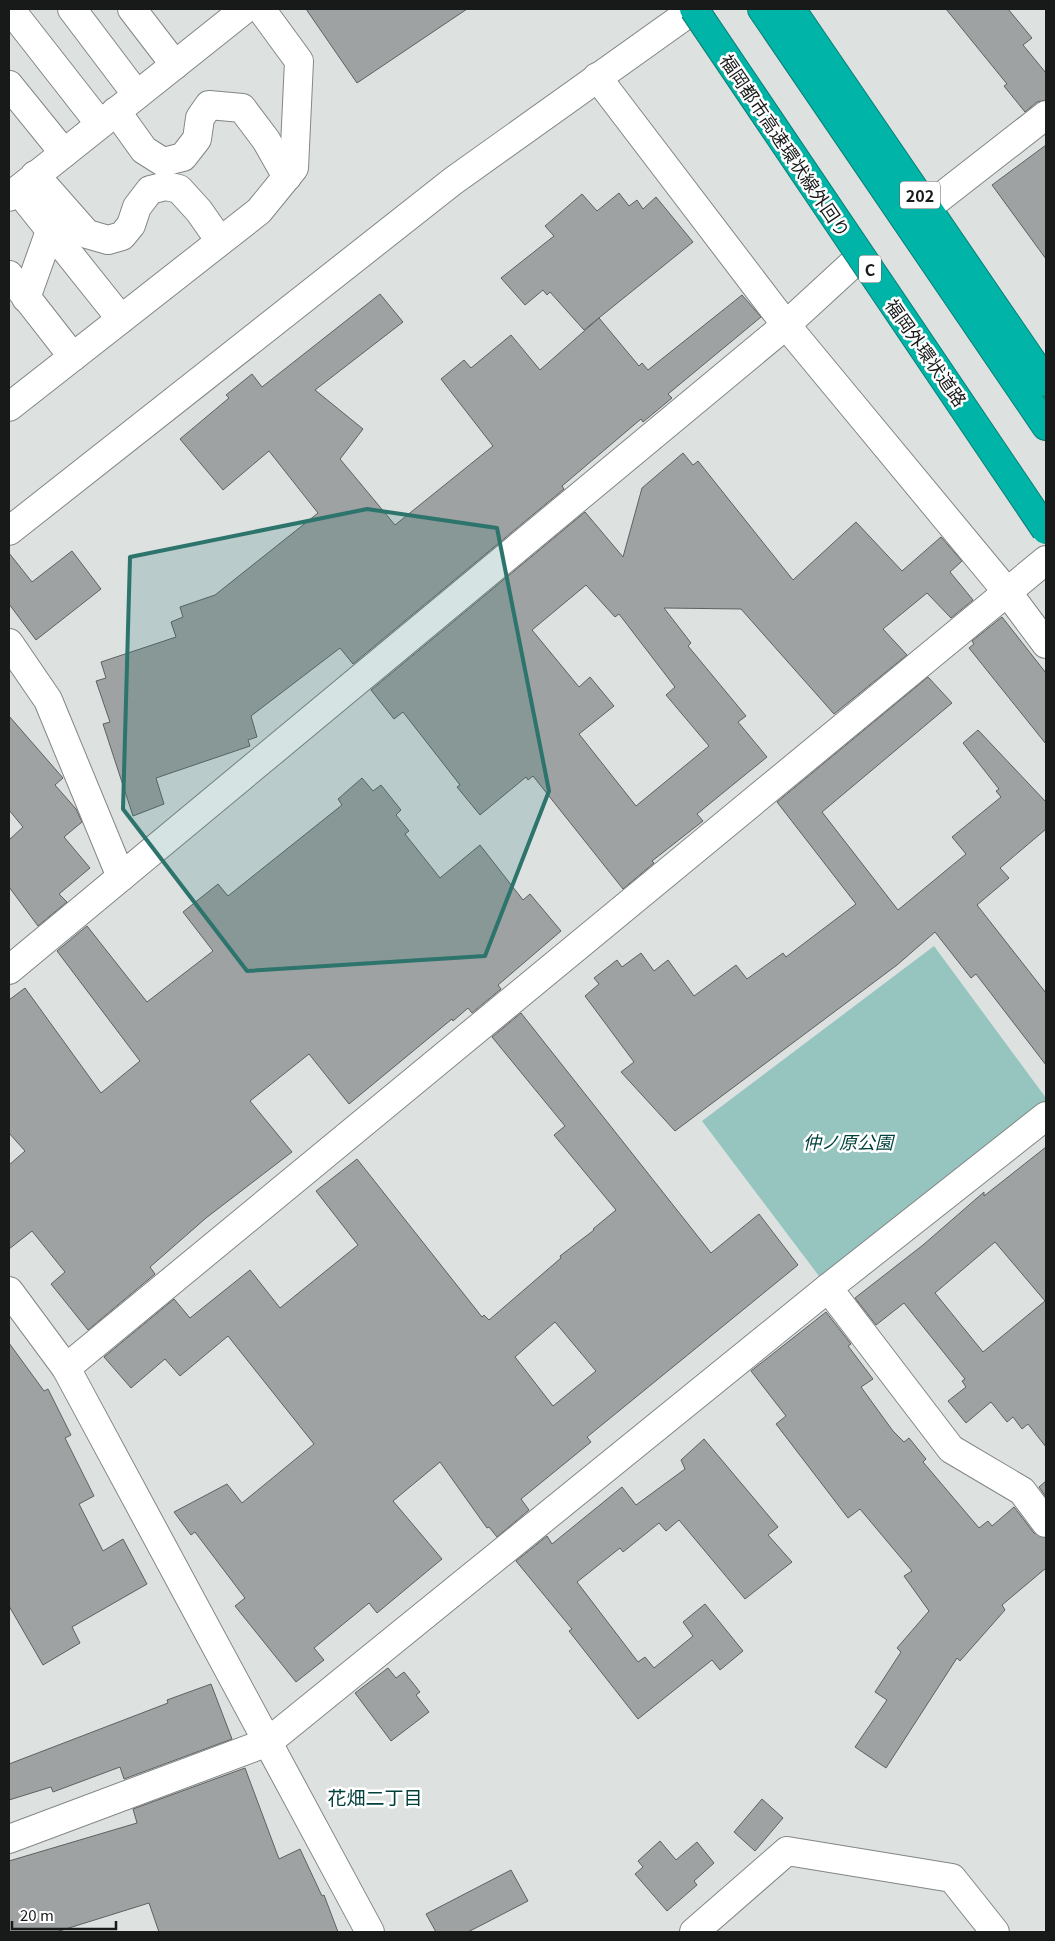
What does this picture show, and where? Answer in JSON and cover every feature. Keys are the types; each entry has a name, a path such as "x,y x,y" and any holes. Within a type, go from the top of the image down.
{"highway":[{"name":"福岡外環状道路","path":"692,9 860,257 1046,521"},
{"name":"福岡都市高速環状線外回り","path":"692,9 1046,530"},
{"path":"762,9 1046,426"},
{"name":"202","path":"792,9 1046,382"}],"street":[{"path":"10,9 108,118 144,150 163,162 183,157 197,139 200,118 209,105 242,108 266,140 287,176"},
{"path":"72,9 137,95"},
{"path":"19,183 64,153 245,9"},
{"path":"9,407 259,210 294,168 298,61 262,9"},
{"path":"9,531 453,181 692,9"},
{"path":"139,12 174,65"},
{"path":"597,77 786,325 1008,593 1046,644"},
{"path":"11,92 64,153"},
{"path":"928,207 1046,115"},
{"path":"19,183 88,234 108,240 122,236 131,225 138,206 150,190 166,186 179,189 199,211 220,241"},
{"path":"19,183 50,231 120,319"},
{"path":"26,298 50,231"},
{"path":"9,970 786,325 860,257"},
{"path":"9,275 72,357"},
{"path":"66,1368 1046,560"},
{"path":"9,643 48,700 121,877"},
{"path":"9,1839 268,1742 828,1288 1046,1116"},
{"path":"828,1288 951,1449 1022,1491 1046,1523"},
{"path":"9,1291 66,1368 370,1932"},
{"path":"694,1932 788,1851 952,1878 995,1932"}],"highlighted area":[{"path":"367,509 497,528 549,791 485,956 247,971 123,809 130,557"}],"green space":[{"name":"仲ノ原公園","path":"934,946 1046,1098 1046,1116 828,1288 702,1121"}],"building":[{"path":"306,9 467,9 357,83"},
{"path":"946,9 1008,9 1032,38 1023,45 1046,73 1046,100 1037,102 1025,112 1004,86 1007,84"},
{"path":"1046,145 1046,259 992,185"},
{"path":"619,193 629,206 637,200 643,209 656,197 693,242 584,330 550,292 547,295 543,290 525,305 501,278 554,236 545,226 582,194 597,211"},
{"path":"380,294 403,322 315,390 363,429 340,459 395,525 493,446 441,379 464,360 471,368 511,335 540,370 599,318 639,366 642,363 648,370 742,295 761,317 668,394 672,398 643,422 641,419 562,486 564,489 353,664 340,648 251,716 257,737 248,740 250,746 156,778 164,804 133,816 103,724 110,722 96,681 106,678 101,662 176,637 171,622 183,617 180,607 215,595 318,513 269,451 223,490 180,439 229,398 226,395 252,374 262,387"},
{"path":"683,453 693,465 698,461 793,580 856,522 902,571 941,537 962,561 950,572 973,600 951,618 927,593 883,629 907,655 834,714 741,609 664,608 691,643 688,646 746,716 738,722 767,757 697,814 703,821 652,861 654,863 623,889 533,776 528,780 526,777 480,815 457,787 460,785 403,712 394,719 371,690 585,512 623,557 642,488","holes":["586,585 615,617 619,614 675,687 666,695 709,746 636,806 579,734 614,706 590,677 579,687 532,630"]},
{"path":"72,551 101,589 36,640 9,604 9,553 32,582"},
{"path":"1002,617 1046,673 1046,744 969,648 974,644 972,641"},
{"path":"928,677 952,703 822,812 898,910 966,854 952,837 1001,797 996,791 999,789 963,743 978,730 1046,802 1046,829 1000,868 1009,878 977,905 1046,993 1046,1065 976,974 971,978 935,932 897,965 675,1131 621,1072 634,1062 585,996 599,984 594,978 617,960 622,967 641,953 654,971 668,960 694,996 736,965 747,979 783,953 786,957 856,904 777,802"},
{"path":"9,716 63,778 55,785 76,809 82,822 64,837 90,868 59,894 67,902 38,926 9,887 9,840 23,827 9,810"},
{"path":"362,778 373,791 381,785 401,810 396,815 409,831 405,834 440,878 480,845 523,900 530,894 561,931 498,985 501,989 472,1013 468,1008 453,1021 452,1019 349,1104 309,1054 250,1101 292,1152 206,1218 150,1267 155,1274 88,1330 51,1284 65,1272 32,1231 9,1249 9,1165 25,1151 9,1133 9,1000 25,988 101,1093 140,1061 57,951 87,926 147,1002 213,951 183,912 218,884 228,896 342,805 338,799"},
{"path":"521,1013 711,1253 759,1214 798,1265 587,1437 591,1442 521,1499 529,1510 497,1537 489,1527 487,1528 440,1462 393,1501 442,1559 377,1613 369,1603 314,1648 324,1660 296,1682 235,1606 245,1598 195,1532 191,1535 174,1512 227,1484 242,1503 314,1444 228,1336 180,1376 165,1359 131,1388 104,1357 174,1299 190,1318 250,1270 280,1308 358,1245 316,1191 357,1159 482,1317 484,1315 489,1320 561,1258 560,1256 616,1210 554,1135 565,1126 492,1037","holes":["555,1322 596,1371 553,1406 515,1357"]},
{"path":"1046,1147 1046,1447 1028,1424 1022,1429 1013,1417 1007,1422 991,1402 966,1423 948,1401 966,1387 962,1381 965,1379 904,1303 876,1325 855,1298 923,1245 984,1192 984,1196","holes":["995,1242 1045,1301 983,1352 935,1293"]},
{"path":"826,1312 851,1344 848,1346 873,1379 861,1387 893,1431 904,1442 909,1438 926,1459 923,1462 979,1528 988,1521 992,1526 1014,1507 1034,1533 1046,1538 1046,1568 1002,1605 1005,1610 960,1661 957,1658 886,1768 855,1747 887,1700 875,1692 901,1652 897,1648 929,1611 904,1576 912,1571 860,1509 848,1518 776,1424 786,1416 751,1371"},
{"path":"9,1343 44,1391 48,1389 71,1435 65,1438 94,1496 79,1504 103,1551 123,1539 147,1584 72,1627 80,1643 43,1665 9,1606"},
{"path":"704,1439 778,1527 768,1535 792,1562 745,1599 679,1520 666,1531 659,1523 623,1552 620,1548 577,1582 638,1662 645,1657 654,1668 693,1636 683,1622 705,1604 743,1651 720,1670 712,1660 638,1719 569,1631 572,1629 516,1561 547,1536 552,1544 622,1487 636,1505 685,1469 681,1460"},
{"path":"1046,1481 1046,1497 1039,1487"},
{"path":"388,1668 396,1678 404,1672 420,1692 416,1695 429,1712 391,1741 355,1693"},
{"path":"211,1684 232,1739 124,1779 120,1767 53,1792 51,1787 9,1800 9,1764 168,1703 167,1700"},
{"path":"245,1768 279,1859 300,1849 322,1896 324,1895 338,1932 159,1932 149,1903 56,1932 9,1932 9,1861 137,1823 133,1809"},
{"path":"762,1799 783,1818 755,1851 734,1832"},
{"path":"660,1841 676,1860 697,1842 714,1863 694,1881 697,1885 667,1911 635,1874 643,1867 638,1861"},
{"path":"511,1870 528,1901 468,1932 436,1932 426,1914"}],"district":[{"name":"花畑二丁目","path":"375,1796"}]}
